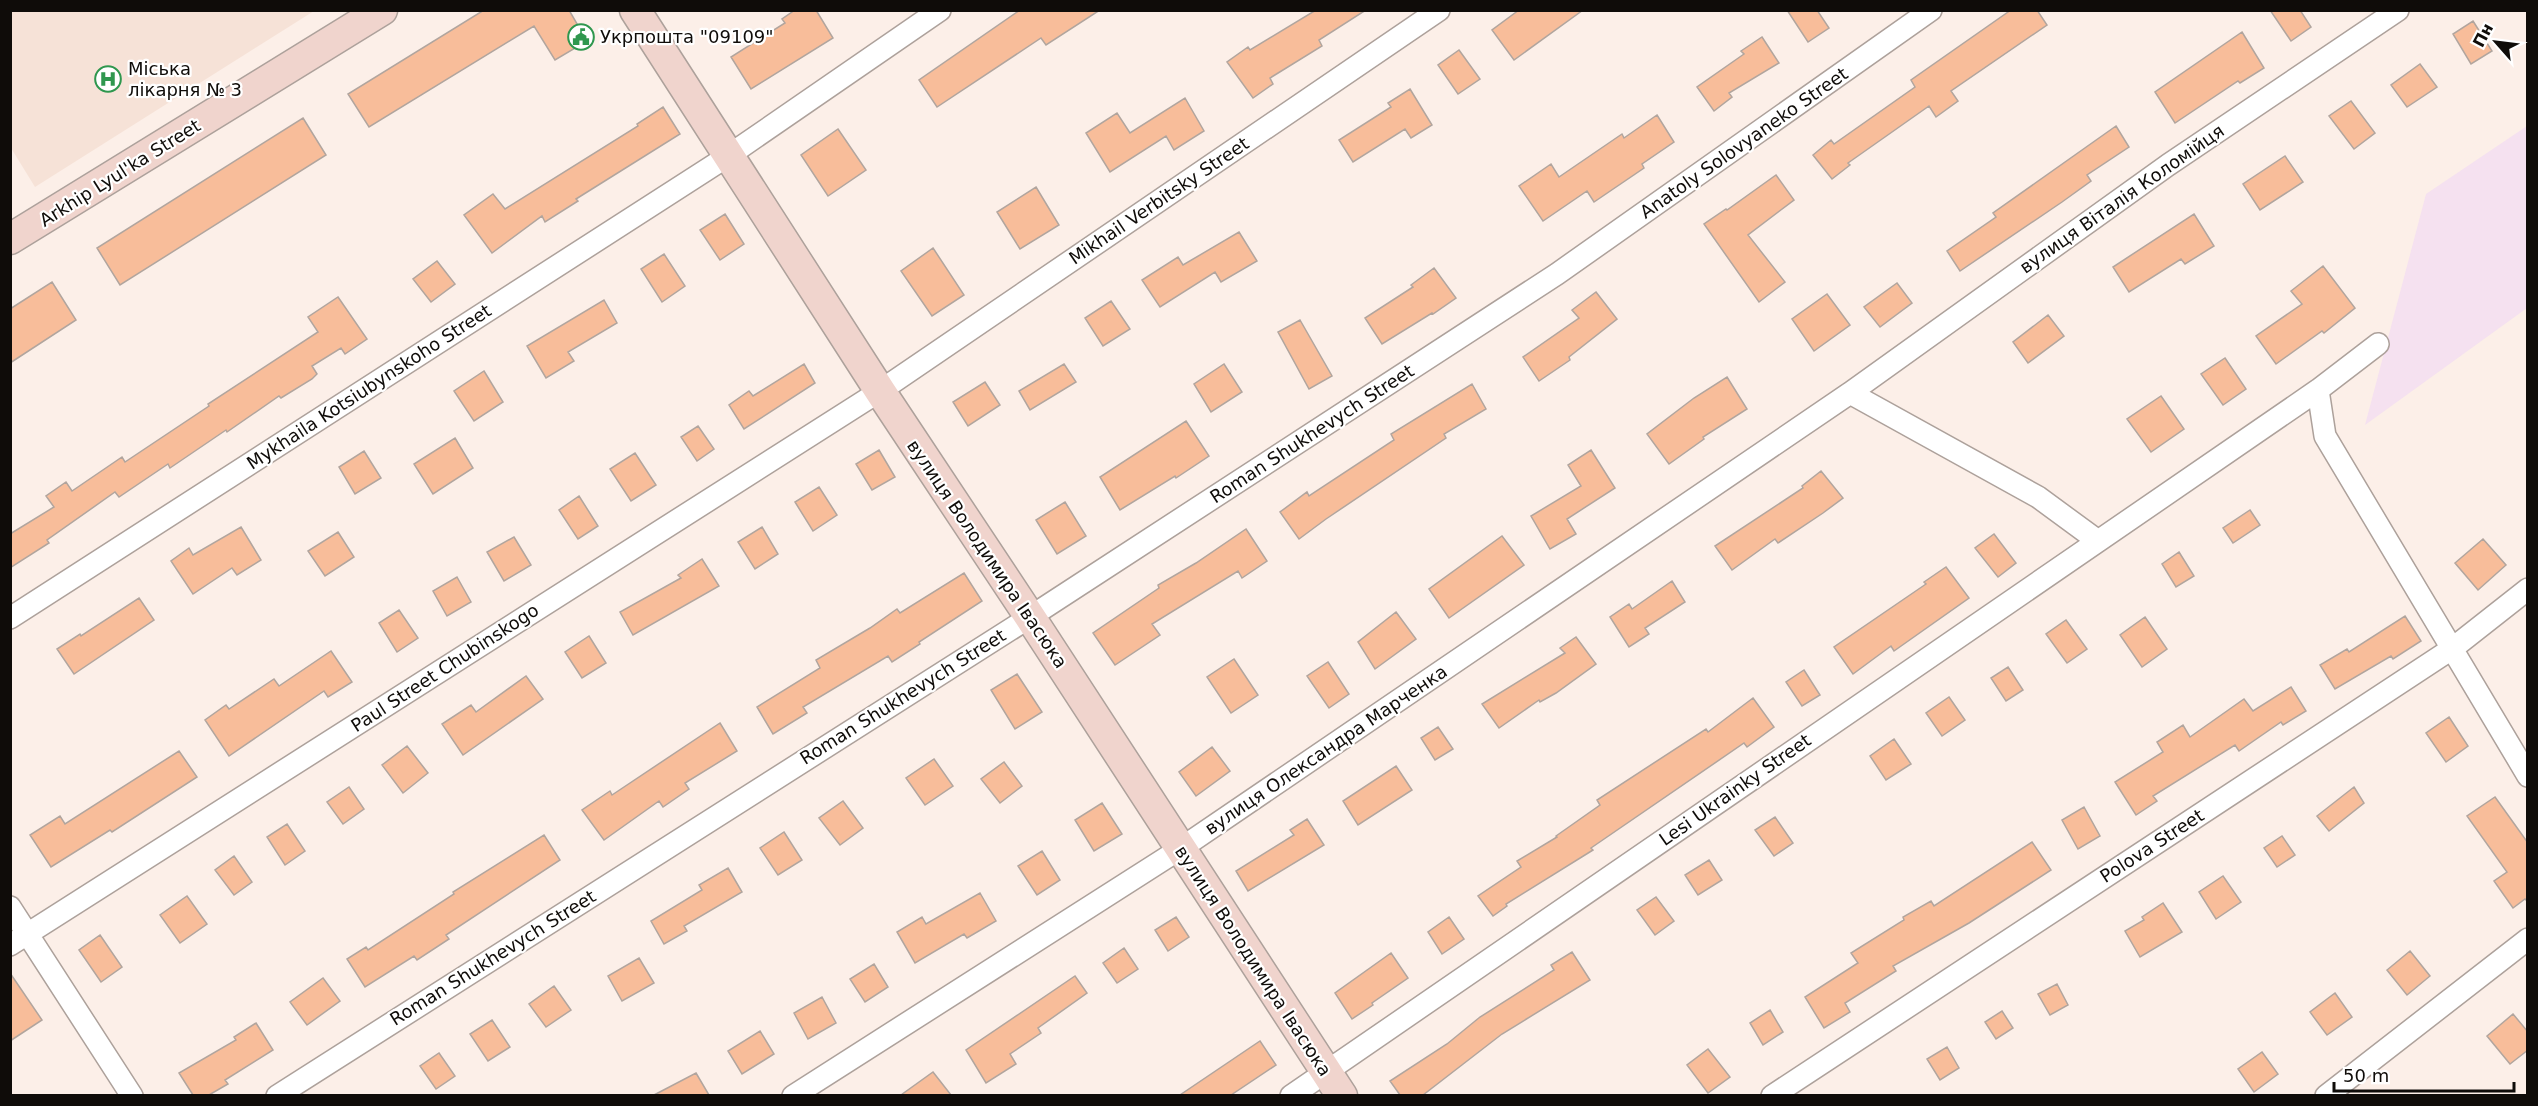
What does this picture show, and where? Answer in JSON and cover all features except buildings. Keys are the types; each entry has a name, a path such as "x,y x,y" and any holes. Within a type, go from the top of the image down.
{"street":[{"name":"Arkhip Lyul'ka Street","path":"10,239 382,10"},
{"name":"вулиця Володимира Івасюка","path":"635,10 880,391 1334,1083"},
{"name":"Mykhaila Kotsiubynskoho Street","path":"10,618 728,156 940,10"},
{"name":"Mikhail Verbitsky Street","path":"880,391 1439,10"},
{"name":"Anatoly Solovyaneko Street","path":"1557,274 1931,10"},
{"name":"вулиця Віталія Коломійця","path":"1850,393 2168,165 2398,10"},
{"name":"Roman Shukhevych Street","path":"277,1095 1030,617 1557,274"},
{"name":"Lesi Ukrainky Street","path":"1291,1095 1334,1083 2098,541 2318,390 2378,344"},
{"path":"2318,390 2325,436 2528,776"},
{"name":"Paul Street Chubinskogo","path":"10,945 880,391"},
{"path":"1850,393 2038,497 2098,541"},
{"name":"вулиця Олександра Марченка","path":"793,1095 1180,849 1850,393"},
{"name":"Polova Street","path":"1772,1095 2453,648 2528,589"},
{"path":"10,907 132,1095"},
{"path":"2326,1095 2528,939"}],"shaded area":[{"name":"Міська лікарня № 3","path":"11,10 314,11 35,187 11,148"},
{"path":"2527,126 2527,308 2365,425 2426,194"}],"place":[{"name":"Укрпошта \"09109\"","path":"581,37"},
{"name":"Міська лікарня № 3","path":"108,79"}]}
